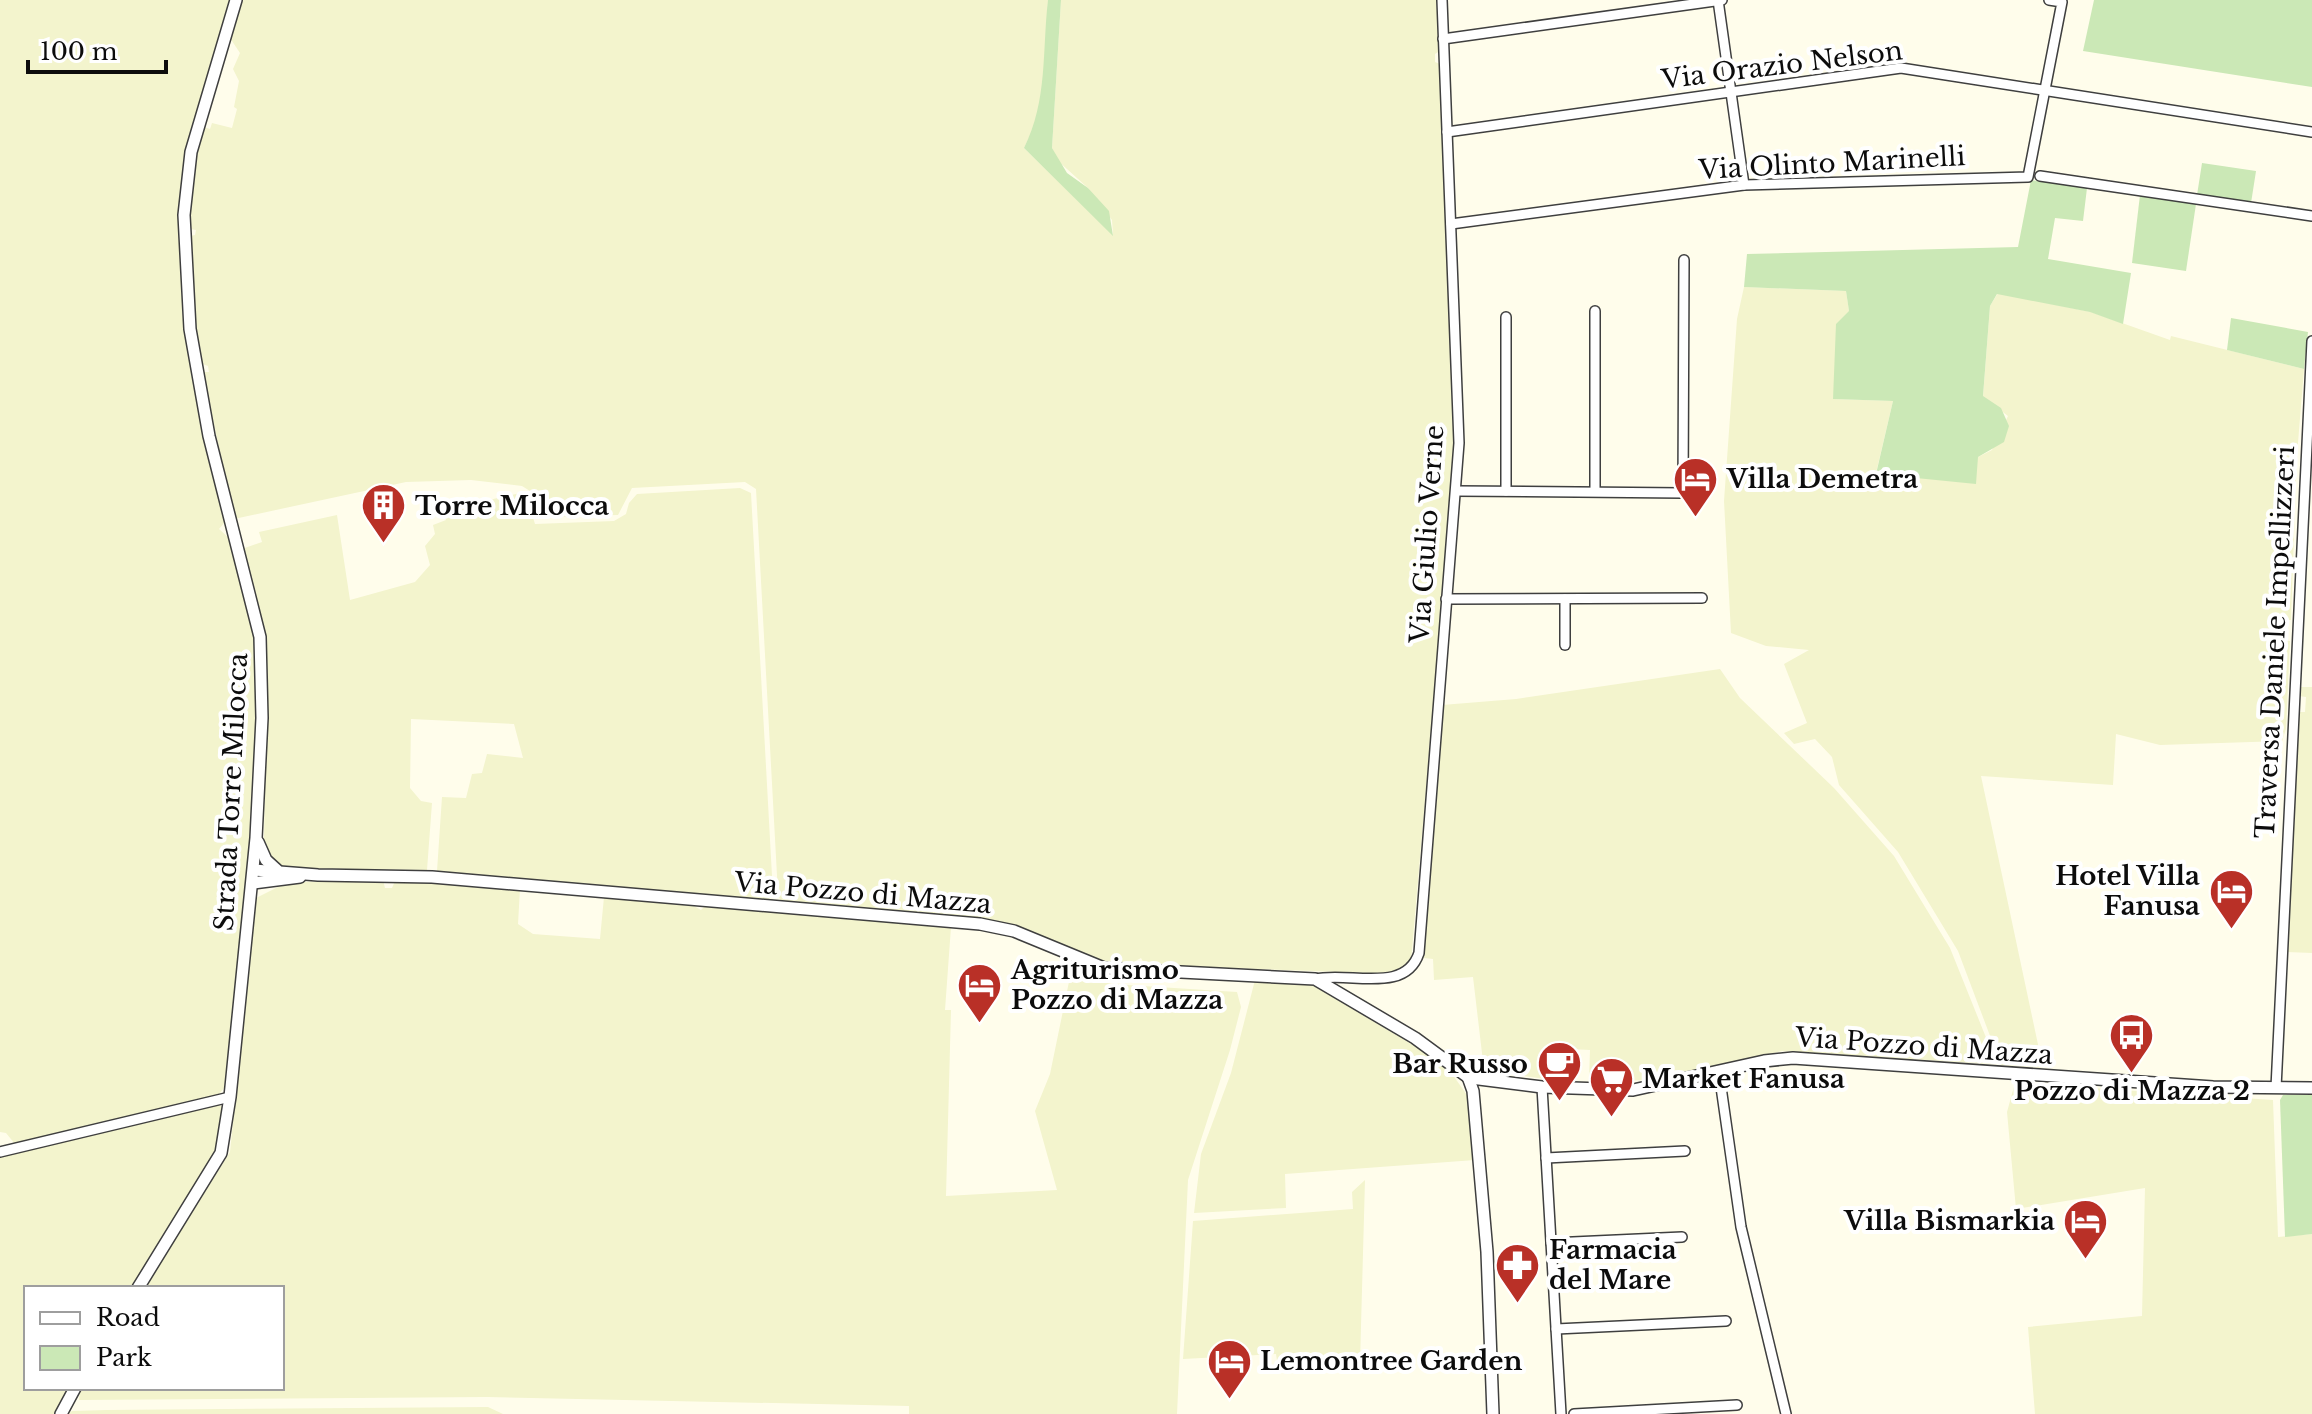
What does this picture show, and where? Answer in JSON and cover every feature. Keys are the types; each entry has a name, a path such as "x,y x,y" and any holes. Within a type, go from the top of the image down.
{"street":[{"name":"Strada Torre Milocca","path":"139,1286 221,1153 230,1097 254,870 262,718 260,637 209,436 190,329 184,215 191,152 236,0"},
{"name":"Via Giulio Verne","path":"1315,979 1329,976 1401,976 1416,962 1459,443 1442,0"},
{"path":"1443,39 1720,0 1744,185"},
{"name":"Via Olinto Marinelli","path":"1451,224 1744,185 2028,177 2062,2 2049,0"},
{"name":"Via Orazio Nelson","path":"1447,132 1901,68 2312,132"},
{"path":"2040,176 2312,216"},
{"path":"1456,491 1683,493 1684,260"},
{"path":"1595,311 1595,491"},
{"path":"1506,317 1506,491"},
{"name":"Traversa Daniele Impellizzeri","path":"2276,1088 2312,341"},
{"path":"1446,599 1702,598"},
{"path":"1565,599 1565,645"},
{"path":"256,838 266,860 277,870"},
{"path":"254,870 318,875"},
{"path":"253,883 318,875"},
{"name":"Via Pozzo di Mazza","path":"318,875 432,877 980,924 1014,931 1104,968 1315,979 1415,1038 1468,1077 1542,1087 1633,1090 1764,1061 1793,1058 2312,1088"},
{"path":"1719,1073 1741,1227 1786,1414"},
{"path":"1468,1077 1473,1091 1486,1236 1493,1414"},
{"path":"1542,1087 1561,1414"},
{"path":"0,1152 230,1097"},
{"path":"1546,1158 1685,1151"},
{"path":"1551,1243 1682,1237"},
{"path":"1556,1329 1726,1321"},
{"path":"61,1414 74,1390"},
{"path":"1574,1414 1737,1405"}],"green space":[{"path":"0,0 230,0 187,150 179,237 183,321 205,448 225,522 219,529 229,538 251,620 257,660 256,735 246,894 224,1088 219,1094 15,1144 6,1133 0,1132"},
{"path":"241,0 1048,0 1046,61 1037,122 1024,148 1113,235 1112,220 1088,188 1057,160 1052,148 1061,0 1436,0 1440,51 1435,54 1435,62 1440,64 1456,442 1411,961 1397,974 1145,965 1141,958 1130,964 1105,963 999,922 781,902 778,894 756,489 745,482 632,488 618,515 548,517 539,514 530,491 522,486 471,480 406,482 234,519 203,372 209,372 208,366 200,363 196,341 190,236 195,235 196,230 190,229 189,207 193,165 204,127 210,129 212,123 232,128 237,109 234,107 239,81 233,69 240,53 230,38"},
{"path":"1048,0 1061,0 1052,148 1067,173 1088,188 1109,211 1113,236 1024,148 1041,94"},
{"path":"2094,0 2312,0 2312,87 2083,51"},
{"path":"2202,163 2256,171 2251,203 2197,195"},
{"path":"2031,180 2087,188 2083,221 2055,218 2048,259 2131,273 2123,324 2090,312 1997,294 1990,306 1983,396 2001,408 2009,426 2004,442 1978,457 1976,484 1876,474 1893,401 1833,399 1836,324 1849,311 1846,291 1744,287 1747,254 2018,247"},
{"path":"2140,195 2196,204 2186,271 2132,263"},
{"path":"1744,287 1846,291 1849,311 1833,399 1893,401 1876,473 1978,457 1992,450 2008,416 1983,397 1990,306 1998,293 2091,312 2170,340 2171,336 2304,369 2297,455 2291,620 2284,620 2282,640 2290,641 2286,729 2282,741 2160,745 2116,734 2113,785 1981,776 2043,1068 2001,1065 1958,951 1898,852 1839,785 1832,757 1815,739 1794,744 1784,733 1807,723 1784,664 1809,650 1766,646 1731,633 1724,501 1737,319"},
{"path":"2231,318 2308,332 2304,369 2227,350"},
{"path":"740,488 751,493 773,894 768,900 437,871 442,797 466,798 472,774 482,773 487,754 523,758 514,724 411,719 410,788 421,801 432,803 427,870 286,868 274,864 264,840 267,648 242,549 262,542 259,532 337,515 350,600 415,582 430,565 425,546 435,534 433,525 446,520 444,514 462,506 525,492 535,524 614,521 626,514 629,503 637,494"},
{"path":"1720,669 1740,698 1834,788 1894,856 1950,948 1987,1040 1991,1064 1782,1051 1656,1080 1589,1081 1590,1050 1549,1048 1545,1079 1484,1070 1473,977 1434,980 1433,959 1424,958 1442,705 1516,699"},
{"path":"2300,687 2312,687 2312,953 2287,952 2299,712 2305,712 2306,697 2299,696"},
{"path":"383,880 385,888 392,888 395,881 520,889 518,924 533,934 600,939 604,897 690,904 701,910 705,906 951,927 945,1010 951,1010 946,1196 1057,1190 1035,1111 1050,1074 1071,972 1111,984 1237,992 1241,1007 1230,1050 1188,1180 1177,1414 909,1414 909,1406 487,1397 79,1400 80,1390 284,1390 284,1286 146,1286 230,1152 256,898 278,887 304,882"},
{"path":"1255,980 1312,985 1445,1064 1467,1095 1475,1160 1285,1174 1286,1208 1194,1213 1201,1154 1231,1073"},
{"path":"2015,1083 2273,1100 2278,1237 2312,1234 2312,1414 2035,1414 2028,1327 2142,1316 2145,1188 2016,1209 2007,1112"},
{"path":"2283,1095 2312,1095 2312,1234 2285,1237 2280,1100"},
{"path":"215,1104 223,1107 214,1154 133,1286 24,1286 24,1390 67,1390 54,1414 0,1414 0,1157"},
{"path":"1365,1180 1360,1363 1278,1367 1276,1354 1183,1359 1193,1221 1353,1209 1352,1192"},
{"path":"488,1407 503,1414 68,1414 72,1411 107,1410"}],"place":[{"name":"Villa Demetra","path":"1696,518"},
{"name":"Torre Milocca","path":"384,545"},
{"name":"Hotel Villa Fanusa","path":"2231,930"},
{"name":"Agriturismo Pozzo di Mazza","path":"980,1024"},
{"name":"Pozzo di Mazza 2","path":"2132,1075"},
{"name":"Bar Russo","path":"1559,1103"},
{"name":"Market Fanusa","path":"1611,1118"},
{"name":"Villa Bismarkia","path":"2086,1260"},
{"name":"Farmacia del Mare","path":"1518,1304"},
{"name":"Lemontree Garden","path":"1229,1400"}]}
